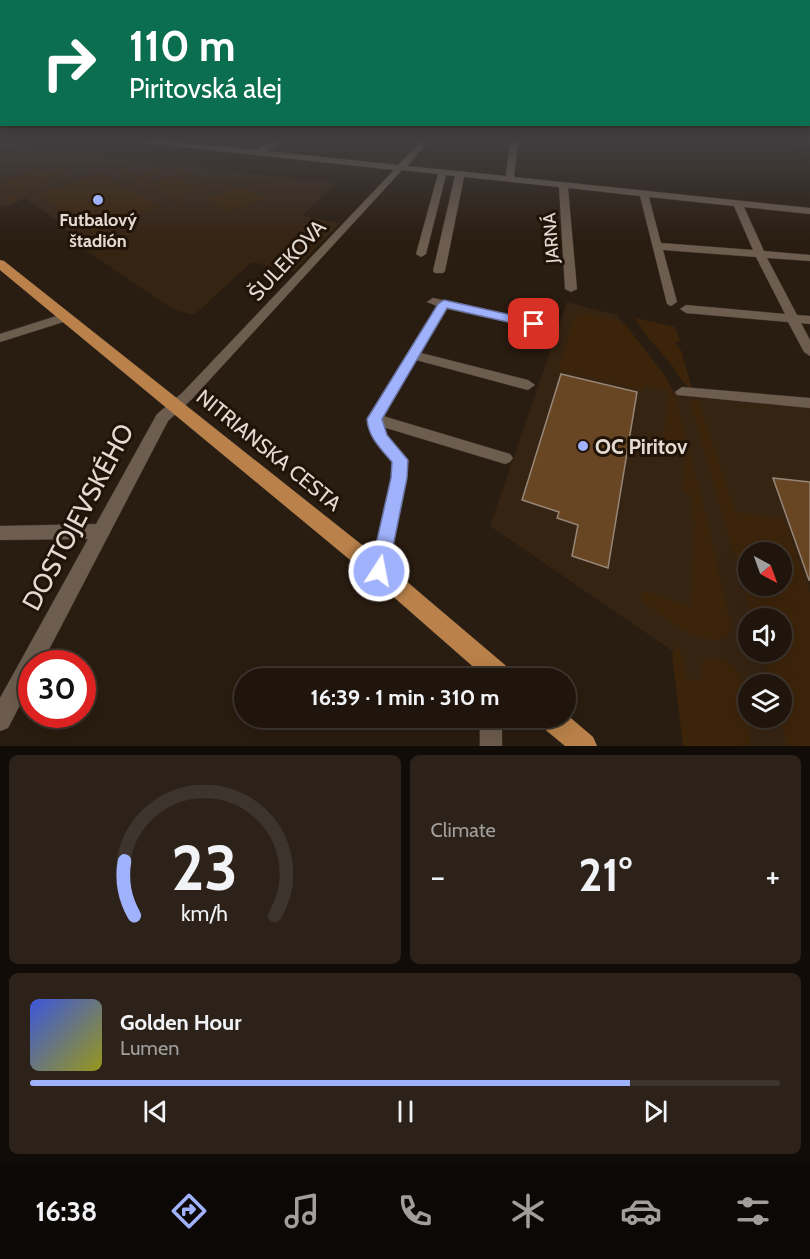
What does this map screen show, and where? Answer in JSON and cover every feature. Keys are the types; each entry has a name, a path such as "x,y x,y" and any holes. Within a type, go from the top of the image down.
{"main road":[{"name":"NITRIANSKA CESTA","path":"0,264 379,571 488,668"},
{"path":"562,728 584,746"}],"street":[{"name":"ŠULEKOVA","path":"175,406 394,174"},
{"path":"421,254 442,174"},
{"path":"439,271 460,174"},
{"path":"468,174 638,192 644,195 810,211"},
{"path":"510,174 510,178"},
{"name":"JARNÁ","path":"563,184 572,289"},
{"path":"644,195 671,302"},
{"path":"738,205 810,352"},
{"path":"411,237 425,238"},
{"path":"656,246 810,258"},
{"path":"379,571 399,478 400,460 375,429 374,419 412,355 438,303 553,328"},
{"path":"686,309 810,320"},
{"path":"0,338 66,317"},
{"path":"412,355 528,385"},
{"path":"682,392 810,403"},
{"name":"DOSTOJEVSKÉHO","path":"0,720 162,418 175,406"},
{"path":"374,419 506,458"},
{"path":"385,443 388,434 400,427"},
{"path":"0,533 101,531"},
{"path":"491,728 491,746"}],"shaded area":[{"path":"0,174 253,174 336,183 302,216 340,223 294,271 252,262 194,315 174,310 79,246 85,243 64,229 67,227 25,198 5,208 0,205"},
{"path":"20,174 54,174 22,191 0,188"},
{"path":"62,174 9,202 6,201 12,197 0,198 21,193"},
{"name":"Futbalový štadión","path":"102,174 160,206 94,233 37,194"},
{"path":"125,174 133,174 140,178 145,174 152,174 146,180 174,196 152,183 173,175 199,188 178,197 195,195 203,189 200,184 179,174 187,174 206,184 208,188 201,195 181,199 183,201 179,203"},
{"path":"240,186 264,198 231,212 206,199"},
{"path":"567,302 617,315 678,396 810,408 810,746 688,746 674,652 490,526"},
{"path":"587,314 616,320 626,325 667,379 676,400 708,525 731,627 726,637 716,640 688,632 673,624 641,599 642,593 648,592 691,607 695,520 692,519 693,495 683,492 685,457 656,445 656,441 663,442 669,391 644,385 643,391 558,370 575,317"},
{"path":"635,318 675,327 680,341 675,343 681,350 692,389 682,381"},
{"path":"697,398 735,512 784,519 810,593 810,746 787,746 783,728 792,728 792,674 768,674 765,662 792,662 792,608 750,608 747,596 792,596 792,542 738,542 738,567 690,402"},
{"path":"678,646 687,679 702,681 703,660 719,660 731,665 739,674 738,728 750,728 751,746 683,746 672,654"}],"building":[{"name":"OC Piritov","path":"561,374 637,392 608,568 572,556 578,525 557,518 559,512 522,500"},
{"path":"773,478 810,482 810,580 809,580"}],"place":[{"name":"Futbalový štadión","path":"98,200"},
{"name":"OC Piritov","path":"583,446"}],"route":[{"path":"379,571 399,478 400,460 381,439 375,429 374,419 444,304 534,324"}]}
